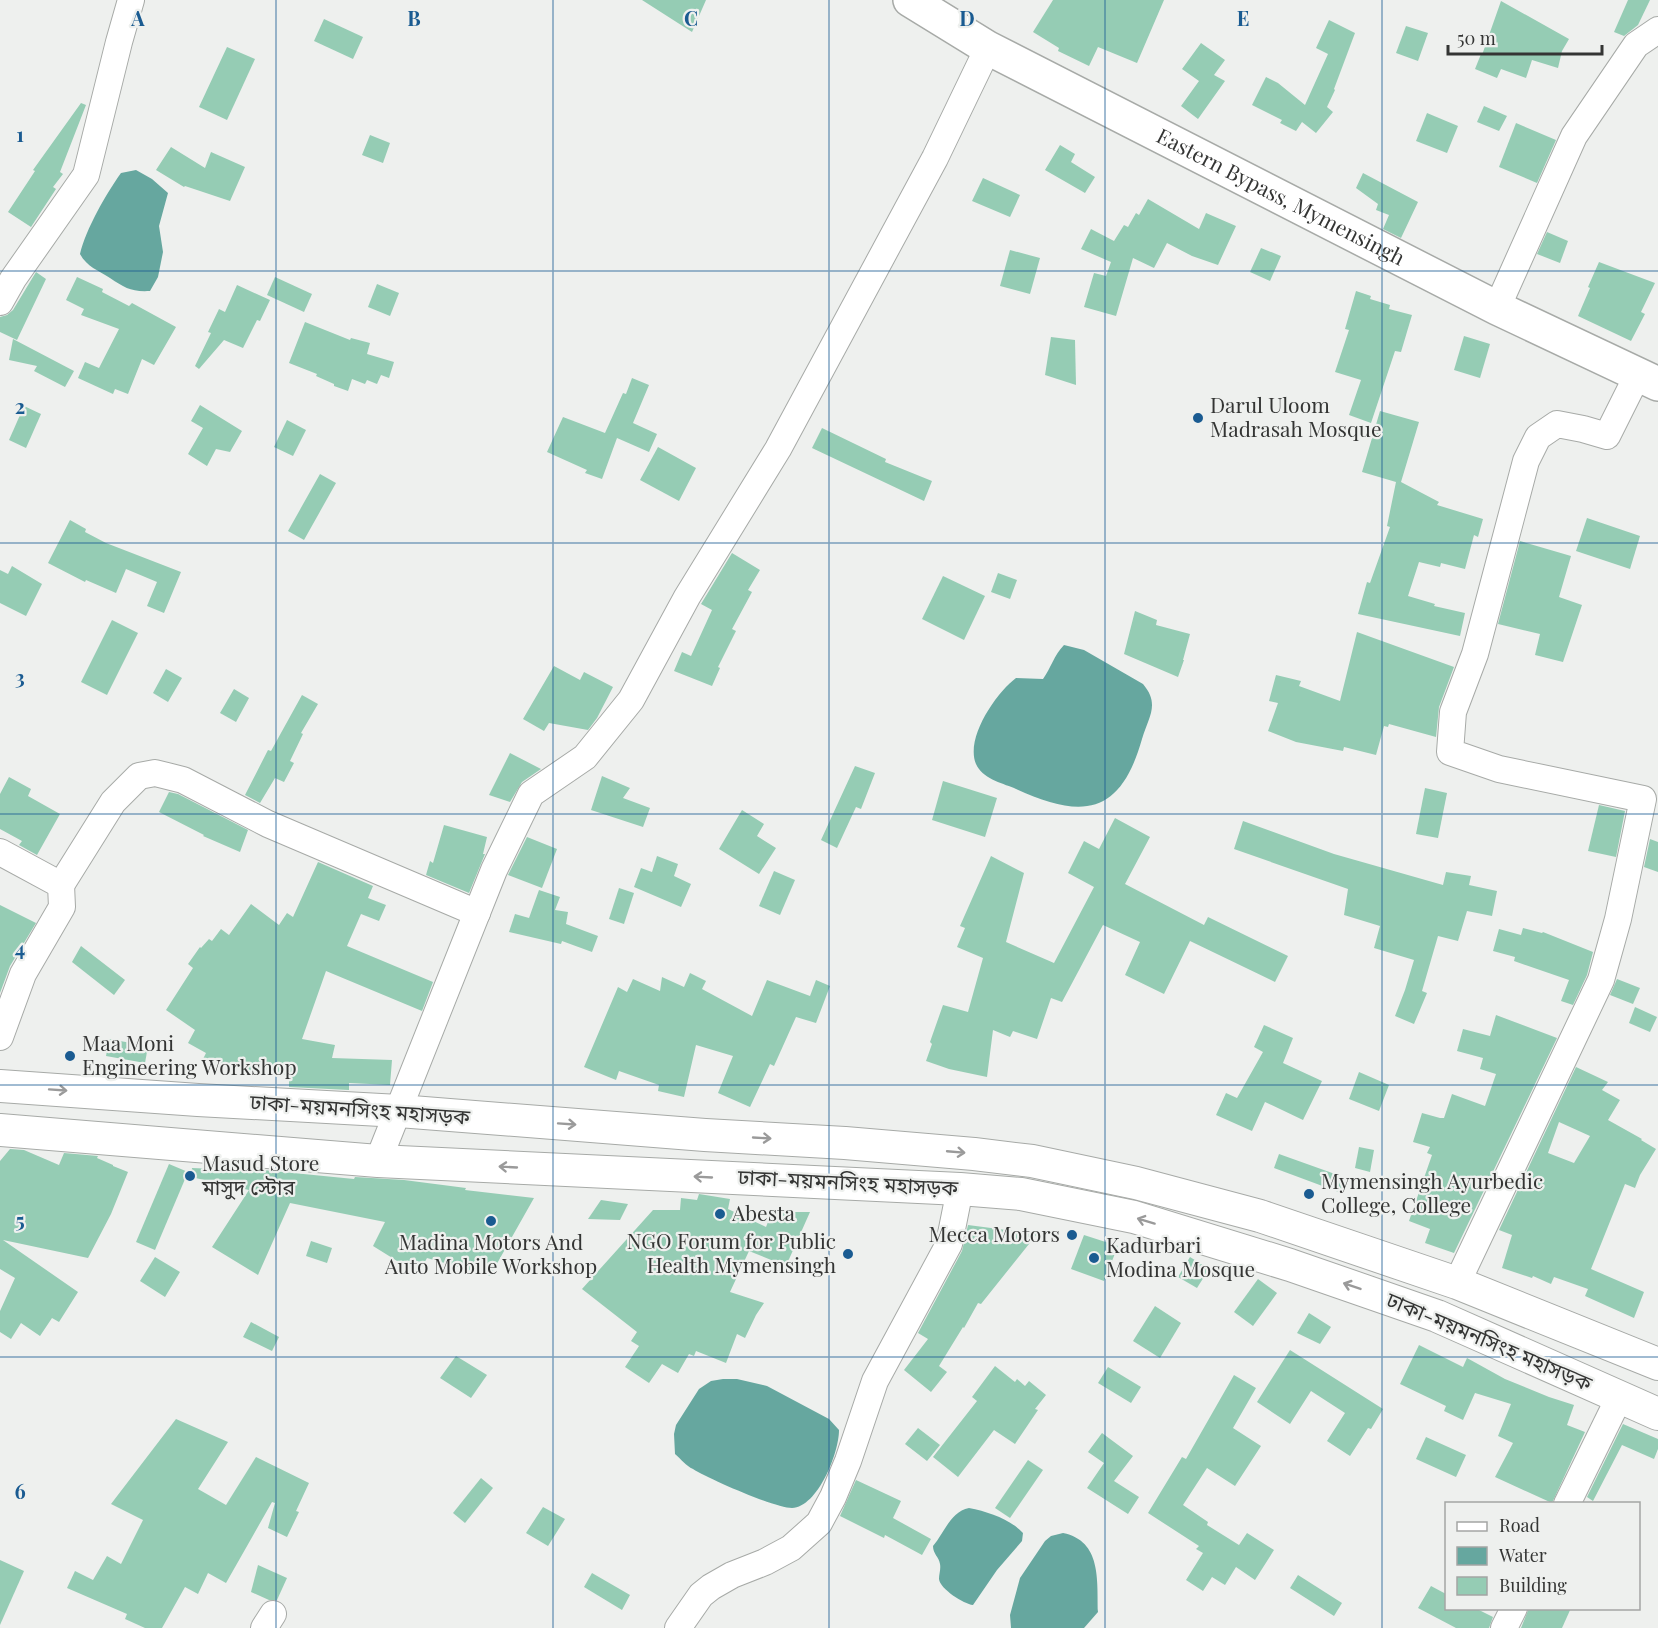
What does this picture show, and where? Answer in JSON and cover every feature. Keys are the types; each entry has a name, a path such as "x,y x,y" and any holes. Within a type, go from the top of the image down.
{"highway":[{"name":"Eastern Bypass, Mymensingh","path":"910,0 988,48 1497,308 1648,379"}],"main road":[{"name":"ঢাকা-ময়মনসিংহ মহাসড়ক","path":"0,1086 198,1100 399,1110 845,1143 1032,1161 1136,1184 1260,1216 1457,1283 1658,1364"},
{"name":"ঢাকা-ময়মনসিংহ মহাসড়ক","path":"0,1130 378,1161 960,1188 1021,1194 1134,1217 1290,1265 1437,1316 1658,1414"}],"street":[{"path":"0,302 13,279 86,176 131,0"},
{"path":"1497,308 1574,135 1636,45 1658,30"},
{"path":"378,1161 494,870 531,794 585,757 631,700 687,597 778,449 935,158 988,48"},
{"path":"1457,1283 1601,980 1618,919 1643,799 1499,769 1450,752 1453,712 1475,654 1526,461 1538,437 1557,424 1606,436 1648,379"},
{"path":"0,1037 24,974 62,907 61,885 113,802 139,776 155,773 183,780 268,824 477,913"},
{"path":"0,852 61,885"},
{"path":"678,1628 701,1595 711,1587 791,1548 819,1523 848,1461 875,1381 949,1244 960,1188"},
{"path":"1567,1502 1618,1398"},
{"path":"1504,1628 1513,1610"}],"water":[{"path":"136,170 152,179 168,193 159,226 163,252 158,277 150,291 138,291 124,287 89,265 80,254 92,223 115,181 121,173"},
{"path":"1064,645 1084,650 1143,684 1152,704 1150,717 1133,765 1122,784 1109,797 1095,804 1078,807 1038,798 998,782 979,769 974,753 975,742 984,717 1000,694 1016,678 1043,679"},
{"path":"737,1379 767,1386 829,1419 839,1430 831,1465 810,1499 792,1508 772,1503 690,1468 675,1454 676,1425 699,1389 711,1381"},
{"path":"969,1508 999,1517 1023,1533 1022,1541 997,1570 973,1605 953,1595 940,1583 940,1564 933,1546 952,1518 962,1510"},
{"path":"1063,1533 1076,1537 1091,1553 1097,1575 1098,1612 1084,1628 1011,1628 1010,1615 1020,1578 1045,1541 1051,1536"}],"building":[{"path":"642,0 706,0 692,32"},
{"path":"1053,0 1164,0 1137,63 1098,47 1089,66 1058,51 1059,48 1033,32"},
{"path":"1628,0 1650,0 1638,25 1624,36 1614,32"},
{"path":"1501,1 1569,39 1562,51 1558,68 1532,60 1526,78 1501,69 1497,78 1475,69"},
{"path":"324,19 363,37 353,59 314,41"},
{"path":"1329,20 1355,33 1327,107 1333,112 1316,133 1302,122 1296,131 1280,123 1282,120 1252,105 1266,77 1278,83 1305,105 1328,54 1316,48"},
{"path":"1406,26 1428,33 1418,61 1396,53"},
{"path":"1201,43 1225,60 1214,75 1225,81 1198,119 1181,106 1199,81 1182,69"},
{"path":"227,47 255,59 227,120 199,107"},
{"path":"81,103 86,105 60,172 63,174 53,187 56,189 31,227 8,212 35,171 33,170"},
{"path":"1484,106 1507,116 1499,131 1477,122"},
{"path":"1427,113 1458,126 1447,153 1416,141"},
{"path":"1516,123 1556,140 1537,183 1499,167"},
{"path":"370,135 390,143 383,163 362,155"},
{"path":"1060,145 1075,154 1071,162 1095,177 1085,193 1045,170"},
{"path":"171,147 205,168 211,152 245,167 230,201 184,187 156,170"},
{"path":"1363,173 1418,202 1401,238 1383,229 1389,215 1376,210 1378,204 1356,188"},
{"path":"983,178 1020,195 1010,217 972,201"},
{"path":"1148,199 1199,229 1206,213 1236,226 1218,265 1192,256 1167,243 1154,268 1133,258 1116,316 1084,307 1094,273 1106,276 1111,262 1081,249 1091,229 1114,241 1124,225 1128,227 1136,213 1139,215"},
{"path":"1547,232 1568,241 1560,263 1537,254"},
{"path":"1261,248 1281,256 1270,281 1250,272"},
{"path":"1010,250 1040,258 1030,294 1000,286"},
{"path":"1599,262 1655,283 1641,312 1645,314 1631,341 1578,316"},
{"path":"36,272 46,279 17,340 0,332 0,317 13,310"},
{"path":"77,277 103,289 102,292 129,306 132,303 176,327 154,365 142,359 128,394 115,389 113,394 78,378 85,362 99,368 119,329 81,315 84,309 66,300"},
{"path":"275,277 312,294 304,312 267,295"},
{"path":"377,284 399,293 390,316 368,307"},
{"path":"237,285 270,300 243,348 224,340 199,369 195,366 211,333 208,332 219,309 225,312"},
{"path":"1356,291 1371,296 1370,299 1390,305 1389,309 1412,315 1401,352 1395,351 1371,423 1349,415 1361,380 1335,372 1349,330 1345,329"},
{"path":"305,322 350,340 351,338 370,343 367,354 394,362 389,378 381,375 377,384 367,380 365,384 352,379 348,391 334,386 316,376 317,374 289,363"},
{"path":"1464,336 1490,344 1480,378 1454,370"},
{"path":"1051,337 1075,340 1076,385 1045,375"},
{"path":"13,339 74,371 65,387 34,371 37,366 9,360"},
{"path":"632,378 649,385 633,423 657,434 649,452 617,438 602,479 585,473 587,470 547,452 563,417 605,433"},
{"path":"200,405 242,431 230,452 216,449 207,466 188,454 203,428 191,421"},
{"path":"24,406 41,414 26,448 9,440"},
{"path":"1380,411 1419,422 1401,482 1439,502 1437,505 1483,519 1478,537 1474,535 1465,569 1441,563 1440,567 1419,562 1408,596 1435,604 1434,606 1465,613 1460,636 1358,614 1367,582 1370,583 1390,527 1387,526 1396,482 1362,472"},
{"path":"287,420 306,430 293,456 274,447"},
{"path":"822,428 886,459 885,462 932,481 924,501 812,448"},
{"path":"658,447 696,468 679,501 640,480"},
{"path":"320,474 336,483 304,540 288,531"},
{"path":"1587,518 1640,536 1630,569 1576,551"},
{"path":"70,520 86,529 85,532 106,543 181,572 164,613 147,606 157,582 126,569 116,593 86,580 85,582 48,563"},
{"path":"1520,541 1571,556 1559,597 1582,605 1563,662 1535,655 1540,634 1498,624"},
{"path":"732,553 760,570 748,590 752,592 732,629 736,631 718,667 720,668 712,686 674,671 682,652 691,656 712,610 701,604"},
{"path":"12,566 42,584 26,616 0,603 0,570 8,574"},
{"path":"998,573 1017,580 1010,599 991,592"},
{"path":"943,576 985,596 964,640 922,619"},
{"path":"1135,611 1157,620 1156,625 1190,634 1178,677 1124,654"},
{"path":"112,620 138,633 107,695 81,682"},
{"path":"1357,632 1454,667 1439,707 1436,737 1389,724 1388,727 1384,726 1376,755 1344,747 1343,751 1296,742 1268,731 1278,703 1269,701 1276,675 1301,681 1299,686 1340,701"},
{"path":"554,666 580,680 584,672 613,687 588,730 549,723 544,731 523,719"},
{"path":"166,669 182,678 168,702 153,693"},
{"path":"234,689 249,698 236,722 220,713"},
{"path":"302,695 318,704 301,733 303,734 290,761 294,763 284,782 275,778 260,803 245,795 268,750 271,751"},
{"path":"510,753 541,769 522,782 510,802 489,795"},
{"path":"855,766 875,773 861,809 856,807 837,848 821,840"},
{"path":"602,776 630,788 623,798 650,808 643,827 591,810"},
{"path":"9,777 31,789 28,796 60,814 37,855 19,845 22,841 0,829 0,794"},
{"path":"943,781 997,798 985,837 932,820"},
{"path":"1425,788 1447,793 1438,838 1416,834"},
{"path":"169,792 178,794 248,830 240,852 203,836 159,812"},
{"path":"1599,805 1625,811 1616,857 1588,851"},
{"path":"742,810 764,824 757,836 776,848 759,874 719,849"},
{"path":"1115,818 1150,837 1125,884 1204,925 1208,917 1288,956 1275,982 1190,941 1164,994 1125,975 1140,942 1103,925 1062,1002 1051,998 1037,1039 1013,1031 1010,1037 993,1030 987,1077 949,1069 926,1061 943,1005 968,1012 983,958 957,947 965,928 960,926 991,856 1024,873 1006,942 1054,963 1094,887 1068,873 1084,841 1099,849"},
{"path":"1243,821 1334,854 1443,885 1446,872 1471,876 1469,885 1497,891 1492,916 1467,911 1458,941 1438,936 1422,991 1427,993 1414,1024 1395,1016 1414,960 1374,948 1380,926 1344,915 1348,889 1234,849"},
{"path":"444,825 487,837 483,854 485,854 469,893 426,875 430,861 433,863"},
{"path":"527,837 557,849 542,888 508,875"},
{"path":"1650,839 1658,842 1658,872 1644,867"},
{"path":"657,856 678,864 674,876 691,884 681,907 634,887 641,868 652,872"},
{"path":"318,862 373,886 368,898 386,905 379,921 361,914 347,946 433,982 422,1011 326,971 302,1039 335,1045 332,1058 392,1060 390,1085 349,1083 349,1090 289,1087 289,1076 254,1067 253,1071 203,1059 206,1053 188,1043 195,1030 166,1010 193,968 188,964 200,947 209,939 212,941 221,929 229,935 251,904 279,925 287,913 293,917"},
{"path":"774,871 795,880 780,915 759,906"},
{"path":"619,888 634,893 624,924 609,919"},
{"path":"539,890 560,897 555,910 568,912 566,924 598,936 592,952 562,941 561,944 509,932 515,914 529,918"},
{"path":"0,905 36,923 10,966 0,993"},
{"path":"1523,928 1543,932 1593,952 1587,975 1573,1005 1561,1001 1569,980 1514,961 1515,957 1493,951 1499,929 1521,935"},
{"path":"81,946 125,980 114,995 72,962"},
{"path":"690,973 706,981 702,989 752,1016 767,980 810,996 816,980 830,986 816,1023 796,1017 774,1066 770,1064 750,1107 718,1093 733,1056 696,1045 684,1097 658,1091 659,1085 619,1071 616,1080 584,1067 618,987 627,992 633,979 660,991 662,977 684,987"},
{"path":"1617,979 1640,988 1633,1004 1610,995"},
{"path":"1635,1007 1657,1017 1650,1032 1629,1023"},
{"path":"1496,1015 1557,1038 1454,1253 1425,1243 1430,1229 1409,1221 1432,1155 1427,1153 1430,1147 1413,1142 1422,1113 1444,1118 1452,1094 1485,1106 1496,1074 1480,1069 1483,1058 1457,1051 1463,1029 1490,1036"},
{"path":"1264,1025 1293,1038 1283,1063 1322,1081 1303,1120 1265,1102 1252,1131 1216,1115 1226,1093 1237,1098 1263,1052 1254,1047"},
{"path":"109,1039 148,1046 145,1063 106,1056"},
{"path":"1576,1067 1608,1082 1602,1090 1620,1100 1608,1120 1656,1149 1635,1188 1625,1184 1591,1269 1644,1292 1634,1318 1585,1296 1588,1289 1554,1277 1551,1284 1533,1276 1532,1278 1502,1268 1512,1235 1499,1230","holes":["1559,1122 1590,1136 1574,1163 1548,1153"]},
{"path":"1359,1072 1389,1085 1379,1111 1349,1099"},
{"path":"1359,1147 1374,1150 1370,1172 1355,1168"},
{"path":"10,1149 24,1150 59,1165 64,1153 98,1156 97,1158 128,1172 111,1214 88,1258 3,1240 78,1292 59,1322 52,1318 40,1336 21,1323 11,1339 0,1332 0,1311 15,1278 0,1269 0,1161"},
{"path":"1279,1154 1349,1179 1344,1194 1274,1168"},
{"path":"169,1164 188,1172 155,1250 136,1242"},
{"path":"192,1168 263,1170 354,1179 355,1177 404,1180 534,1198 490,1276 427,1258 418,1274 373,1246 385,1222 290,1203 258,1275 212,1247 249,1190 191,1177"},
{"path":"699,1194 730,1199 728,1209 766,1227 772,1212 810,1212 786,1266 749,1251 730,1292 764,1303 745,1338 737,1334 726,1363 696,1351 694,1356 689,1354 678,1373 662,1364 649,1383 625,1367 639,1346 631,1341 637,1332 582,1289 653,1210 680,1210 681,1198 697,1200"},
{"path":"601,1200 628,1204 620,1220 588,1219"},
{"path":"968,1225 1037,1234 981,1304 978,1303 939,1366 947,1372 931,1392 904,1370 928,1339 918,1333 962,1251"},
{"name":"Kadurbari Modina Mosque","path":"1084,1235 1118,1246 1104,1281 1071,1269"},
{"path":"311,1241 332,1248 327,1263 306,1256"},
{"path":"155,1257 180,1272 165,1297 140,1281"},
{"path":"1190,1257 1209,1269 1197,1288 1178,1277"},
{"path":"1258,1279 1277,1293 1253,1326 1234,1312"},
{"path":"1155,1306 1181,1323 1160,1358 1133,1341"},
{"path":"1309,1313 1331,1327 1320,1344 1297,1333"},
{"path":"251,1322 279,1337 272,1351 243,1337"},
{"path":"1419,1345 1463,1367 1467,1358 1505,1379 1574,1405 1567,1425 1585,1432 1552,1502 1495,1477 1513,1443 1498,1436 1511,1404 1475,1393 1463,1420 1444,1411 1446,1406 1400,1384"},
{"path":"1290,1350 1383,1409 1350,1456 1327,1441 1345,1413 1311,1391 1290,1424 1257,1402"},
{"path":"456,1356 487,1375 471,1398 440,1378"},
{"path":"995,1366 1015,1382 1017,1379 1025,1386 1029,1381 1046,1395 1035,1409 1038,1410 1015,1444 994,1430 958,1477 933,1457 977,1401 972,1397"},
{"path":"1108,1367 1141,1387 1131,1403 1098,1383"},
{"path":"1234,1375 1256,1388 1233,1428 1261,1446 1235,1486 1207,1468 1183,1505 1208,1522 1207,1525 1239,1545 1247,1533 1274,1550 1255,1580 1236,1567 1225,1585 1212,1577 1203,1591 1186,1580 1203,1553 1196,1549 1199,1546 1148,1513 1182,1457 1186,1459"},
{"path":"176,1419 228,1442 198,1489 226,1505 256,1457 309,1483 287,1537 268,1528 275,1503 272,1502 226,1583 208,1573 198,1594 185,1587 162,1628 145,1628 125,1619 127,1614 67,1588 75,1571 93,1580 107,1556 121,1564 143,1520 111,1504"},
{"path":"1623,1424 1658,1439 1658,1449 1654,1459 1622,1445 1593,1501 1587,1497"},
{"path":"918,1428 940,1445 927,1461 905,1444"},
{"path":"1102,1433 1133,1456 1114,1481 1139,1497 1128,1514 1087,1488 1104,1463 1088,1452"},
{"path":"1426,1437 1466,1455 1456,1477 1416,1459"},
{"path":"1028,1460 1043,1470 1010,1518 995,1508"},
{"path":"481,1478 493,1488 465,1523 453,1513"},
{"path":"856,1480 901,1501 893,1518 931,1539 922,1555 885,1535 884,1538 840,1516"},
{"path":"543,1507 565,1519 548,1546 526,1533"},
{"path":"0,1560 24,1571 0,1625"},
{"path":"258,1565 287,1578 277,1600 269,1600 251,1592"},
{"path":"592,1573 630,1595 622,1610 584,1587"},
{"path":"1298,1575 1342,1603 1334,1616 1290,1588"},
{"path":"1431,1586 1445,1593 1445,1610 1479,1610 1493,1617 1489,1628 1456,1628 1418,1608"},
{"path":"1528,1610 1570,1610 1562,1628 1521,1628"}],"place":[{"name":"Darul Uloom Madrasah Mosque","path":"1198,418"},
{"name":"Maa Moni Engineering Workshop","path":"70,1056"},
{"name":"Masud Store মাসুদ স্টোর","path":"190,1176"},
{"name":"Mymensingh Ayurbedic College, College","path":"1309,1194"},
{"name":"Abesta","path":"720,1214"},
{"name":"Madina Motors And Auto Mobile Workshop","path":"491,1221"},
{"name":"Mecca Motors","path":"1072,1235"},
{"name":"NGO Forum for Public Health Mymensingh","path":"848,1254"},
{"name":"Kadurbari Modina Mosque","path":"1094,1258"}]}
